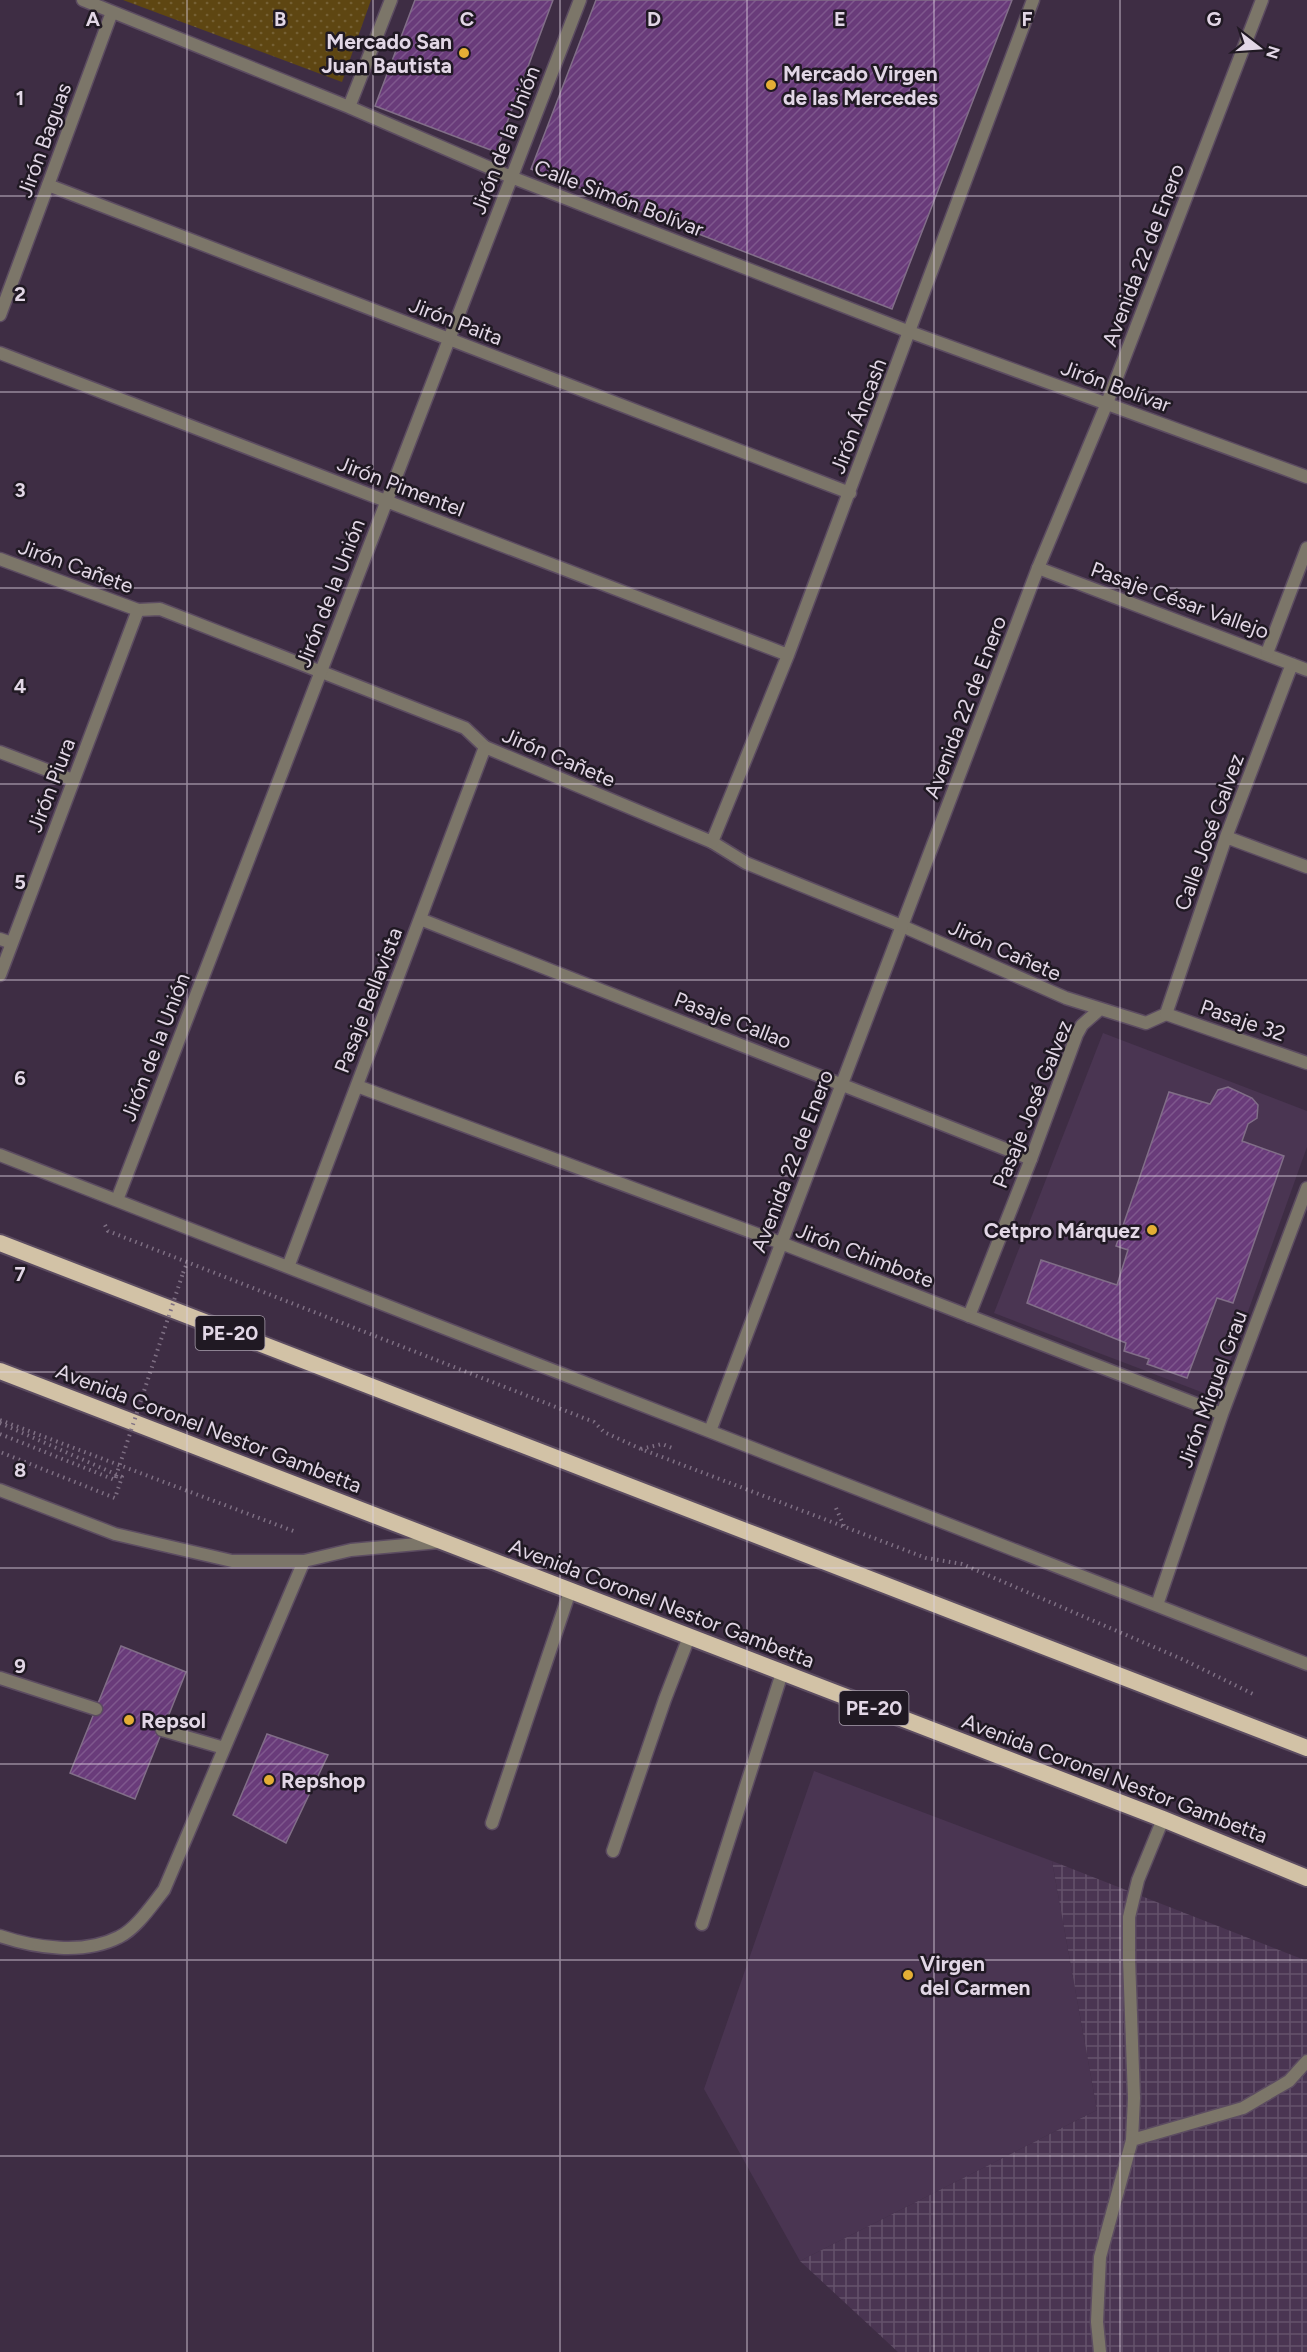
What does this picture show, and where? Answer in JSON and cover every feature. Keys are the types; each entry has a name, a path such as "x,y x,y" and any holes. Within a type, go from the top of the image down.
{"highway":[{"name":"PE-20","path":"0,1243 1307,1748"},
{"name":"Avenida Coronel Nestor Gambetta","path":"0,1371 1163,1819 1307,1878"}],"street":[{"name":"Calle Simón Bolívar","path":"83,0 349,107 511,177 910,332"},
{"path":"349,107 390,0"},
{"name":"Jirón de la Unión","path":"117,1200 580,0"},
{"name":"Jirón Áncash","path":"712,842 788,655 850,493 1033,0"},
{"name":"Avenida 22 de Enero","path":"710,1431 1038,568 1107,403 1262,0"},
{"name":"Jirón Baguas","path":"0,315 112,12"},
{"name":"Jirón Paita","path":"48,184 850,493"},
{"name":"Jirón Bolívar","path":"910,332 1307,477"},
{"name":"Jirón Pimentel","path":"0,353 788,655"},
{"path":"1267,653 1307,548"},
{"name":"Jirón Cañete","path":"0,560 138,609 160,609 465,728 485,747 712,842 746,862 1099,1010"},
{"name":"Pasaje César Vallejo","path":"1038,568 1307,670"},
{"name":"Jirón Piura","path":"0,975 6,941 73,780 138,609"},
{"name":"Calle José Galvez","path":"1166,1014 1226,837 1292,664"},
{"name":"Pasaje Bellavista","path":"288,1267 485,747"},
{"path":"0,752 73,780"},
{"path":"1226,837 1307,867"},
{"name":"Pasaje Callao","path":"420,919 1031,1159"},
{"name":"Pasaje José Galvez","path":"969,1316 1082,1025 1099,1010 1146,1023 1166,1014"},
{"name":"Pasaje 32","path":"1166,1014 1307,1063"},
{"name":"Jirón Chimbote","path":"357,1086 781,1243 1222,1414"},
{"path":"0,1155 1307,1664"},
{"name":"Jirón Miguel Grau","path":"1157,1605 1222,1414 1307,1188"},
{"path":"0,1490 115,1533 232,1561 304,1561 351,1550 440,1542"},
{"path":"0,1936 25,1944 59,1948 88,1946 120,1937 145,1914 164,1890 304,1561"},
{"path":"492,1823 570,1591"},
{"path":"613,1851 665,1699 689,1637"},
{"path":"702,1924 782,1673"},
{"path":"0,1678 96,1710"},
{"path":"162,1731 224,1748"},
{"path":"1100,2352 1097,2322 1100,2257 1132,2140 1134,2098 1129,1959 1130,1917 1138,1880 1163,1819"},
{"path":"1132,2140 1243,2108 1289,2081 1307,2061"}],"path":[{"path":"108,1231 594,1422 604,1432 641,1449 926,1558 962,1564 1184,1660 1264,1699"},
{"path":"0,1434 115,1480 187,1263"},
{"path":"0,1421 122,1477 115,1498 0,1452"},
{"path":"0,1421 297,1532"},
{"path":"641,1449 662,1444"}],"shaded area":[{"path":"123,0 371,0 342,82"},
{"name":"Cetpro Márquez","path":"1103,1033 1307,1111 1307,1147 1217,1398 994,1313"},
{"name":"Virgen del Carmen","path":"814,1771 1052,1861 1097,2110 800,2261 704,2089"},
{"path":"1052,1861 1307,1961 1307,2352 898,2352 800,2261 1097,2110"}],"building":[{"name":"Mercado San Juan Bautista","path":"415,0 553,0 496,152 375,106"},
{"name":"Mercado Virgen de las Mercedes","path":"596,0 1012,0 892,309 531,169"},
{"path":"1228,1087 1252,1098 1258,1105 1257,1118 1248,1124 1242,1141 1284,1156 1233,1303 1217,1298 1187,1378 1147,1364 1149,1359 1124,1351 1126,1343 1027,1303 1041,1260 1117,1285 1128,1250 1116,1246 1169,1092 1210,1104 1218,1090"},
{"name":"Repsol","path":"121,1646 186,1672 135,1799 70,1773"},
{"path":"267,1734 328,1755 286,1843 233,1815"}],"place":[{"name":"Mercado San Juan Bautista","path":"464,53"},
{"name":"Mercado Virgen de las Mercedes","path":"771,85"},
{"name":"Cetpro Márquez","path":"1152,1230"},
{"name":"Repsol","path":"129,1720"},
{"name":"Repshop","path":"269,1780"},
{"name":"Virgen del Carmen","path":"908,1975"}]}
